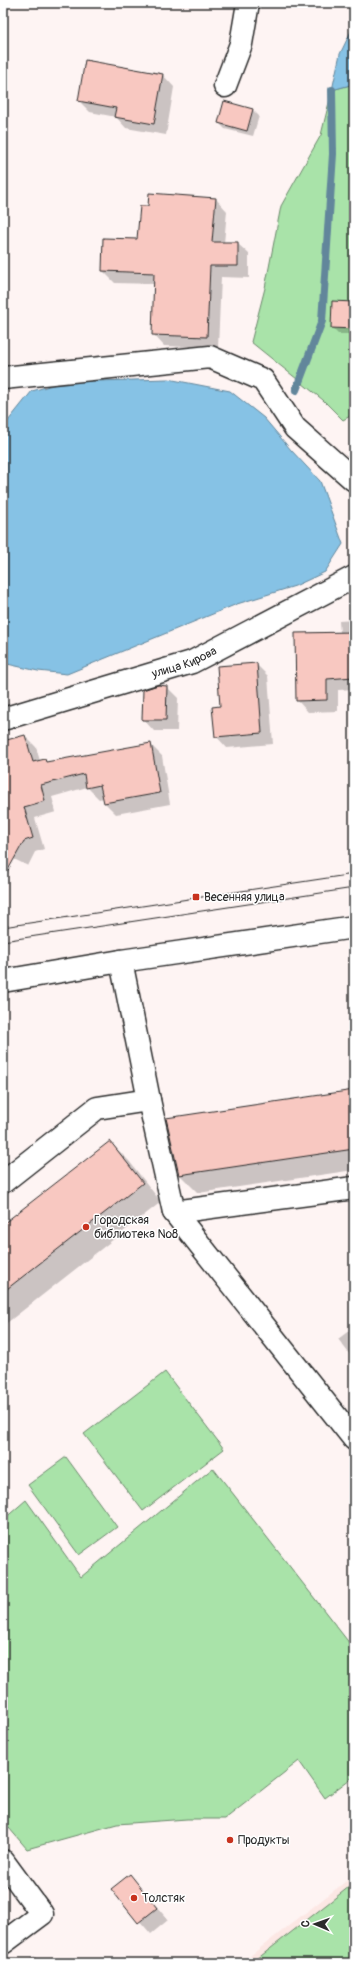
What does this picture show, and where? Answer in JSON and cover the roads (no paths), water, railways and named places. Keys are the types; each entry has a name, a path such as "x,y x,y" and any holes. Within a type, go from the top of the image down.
{"street":[{"path":"225,86 241,44 248,3"},
{"path":"3,378 210,357 263,380 295,428 354,480"},
{"name":"улица Кирова","path":"3,719 192,662 354,577"},
{"path":"3,981 121,961 354,927"},
{"path":"121,961 149,1100 174,1212 354,1439"},
{"path":"3,1182 97,1108 149,1100"},
{"path":"174,1212 354,1188"},
{"path":"3,1861 42,1914 3,1943"}],"water":[{"path":"354,25 354,84 332,90 340,54"},
{"path":"168,379 230,391 264,418 320,481 343,544 325,572 295,586 237,604 67,674 38,671 3,663 4,426 32,391 63,382"}],"waterway":[{"path":"296,390 322,321 333,154 332,90"}],"tram line":[{"path":"3,927 354,874"},
{"path":"3,941 354,888"}],"place":[{"name":"Весенняя улица","path":"196,897"},
{"name":"Городская библиотека №8","path":"86,1227"},
{"name":"Продукты","path":"230,1840"},
{"name":"Толстяк","path":"134,1898"}]}
